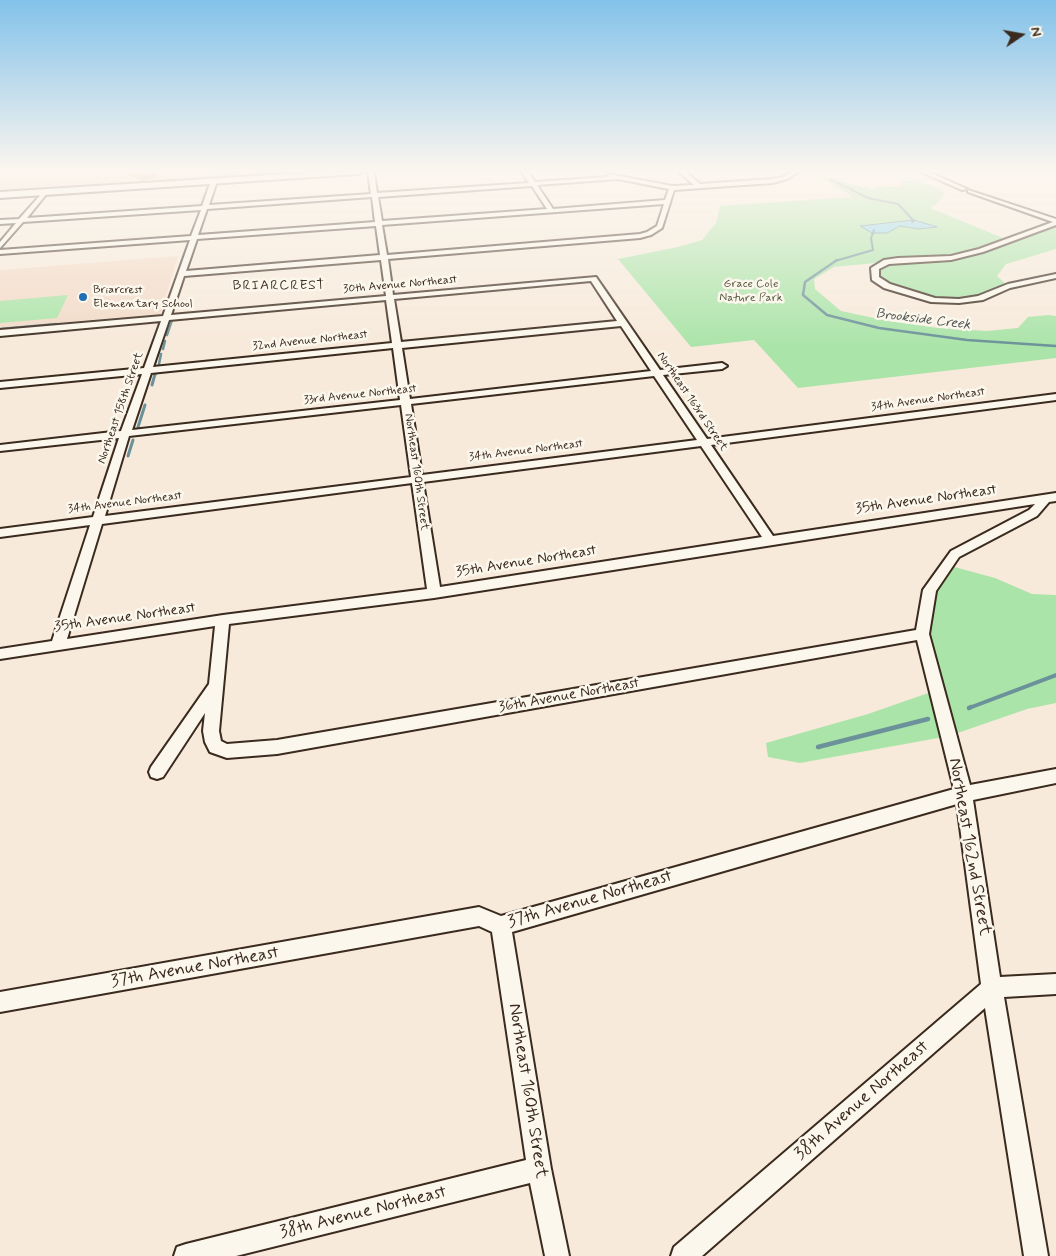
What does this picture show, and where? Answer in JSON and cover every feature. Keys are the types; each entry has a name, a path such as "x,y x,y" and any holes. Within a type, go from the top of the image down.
{"street":[{"path":"0,246 12,231"},
{"name":"Northeast 158th Street","path":"58,644 125,434 196,231"},
{"path":"0,252 291,231"},
{"name":"Northeast 160th Street","path":"380,231 434,593"},
{"path":"180,274 640,236 655,231"},
{"path":"1034,231 981,252 951,258 918,258 887,262 875,268 876,278 887,286 934,300 959,301 980,298 1008,286 1055,277"},
{"name":"30th Avenue Northeast","path":"0,333 593,279"},
{"name":"Northeast 163rd Street","path":"593,279 770,540"},
{"name":"32nd Avenue Northeast","path":"0,385 623,323"},
{"name":"33rd Avenue Northeast","path":"0,448 722,366"},
{"name":"34th Avenue Northeast","path":"0,533 1056,397"},
{"name":"35th Avenue Northeast","path":"0,654 223,620 434,593 1051,498"},
{"name":"Northeast 162nd Street","path":"1036,1256 992,988 964,794 922,634 930,590 956,554 1033,513 1051,498"},
{"path":"157,772 216,686 223,620"},
{"name":"36th Avenue Northeast","path":"216,686 211,731 216,747 227,751 278,746 922,634"},
{"name":"37th Avenue Northeast","path":"0,1002 479,916 500,926 964,794 1056,776"},
{"name":"Northeast 160th Street","path":"500,926 539,1169 558,1256"},
{"path":"992,988 1056,984"},
{"name":"38th Avenue Northeast","path":"683,1256 992,988"},
{"name":"38th Avenue Northeast","path":"186,1256 539,1169"}],"shaded area":[{"name":"Briarcrest Elementary School","path":"178,256 160,316 120,320 121,317 0,329 0,270"}],"green space":[{"name":"Grace Cole Nature Park","path":"710,231 985,231 1003,238 1029,231 1056,231 1056,249 1006,264 997,276 1008,286 980,298 959,301 918,297 875,278 875,268 885,262 834,267 814,279 815,289 841,311 888,321 938,328 987,331 1018,328 1028,317 1056,316 1056,358 798,388 754,340 691,347 618,259 678,247 702,240"},
{"path":"68,295 57,318 0,323 0,301"},
{"path":"947,565 995,578 1032,594 1056,595 1056,703 1027,709 949,736 800,763 768,757 766,743 868,714 937,690 922,634 930,590"}],"water":[{"path":"868,231 891,231 887,233 872,233"}],"waterway":[{"name":"Brookside Creek","path":"836,261 873,250 871,238 874,231"},
{"name":"Brookside Creek","path":"836,261 805,282 803,295 827,315 879,328 967,340 1056,346"},
{"path":"167,335 172,320 176,319"},
{"path":"0,329 56,324"},
{"path":"163,349 165,341"},
{"path":"159,364 161,354"},
{"path":"152,385 155,374"},
{"path":"138,427 145,405"},
{"path":"128,456 133,440"},
{"path":"971,707 969,708 1056,675"},
{"path":"818,747 928,719"}],"place":[{"name":"Briarcrest Elementary School","path":"83,297"}],"district":[{"name":"BRIARCREST","path":"279,286"}]}
